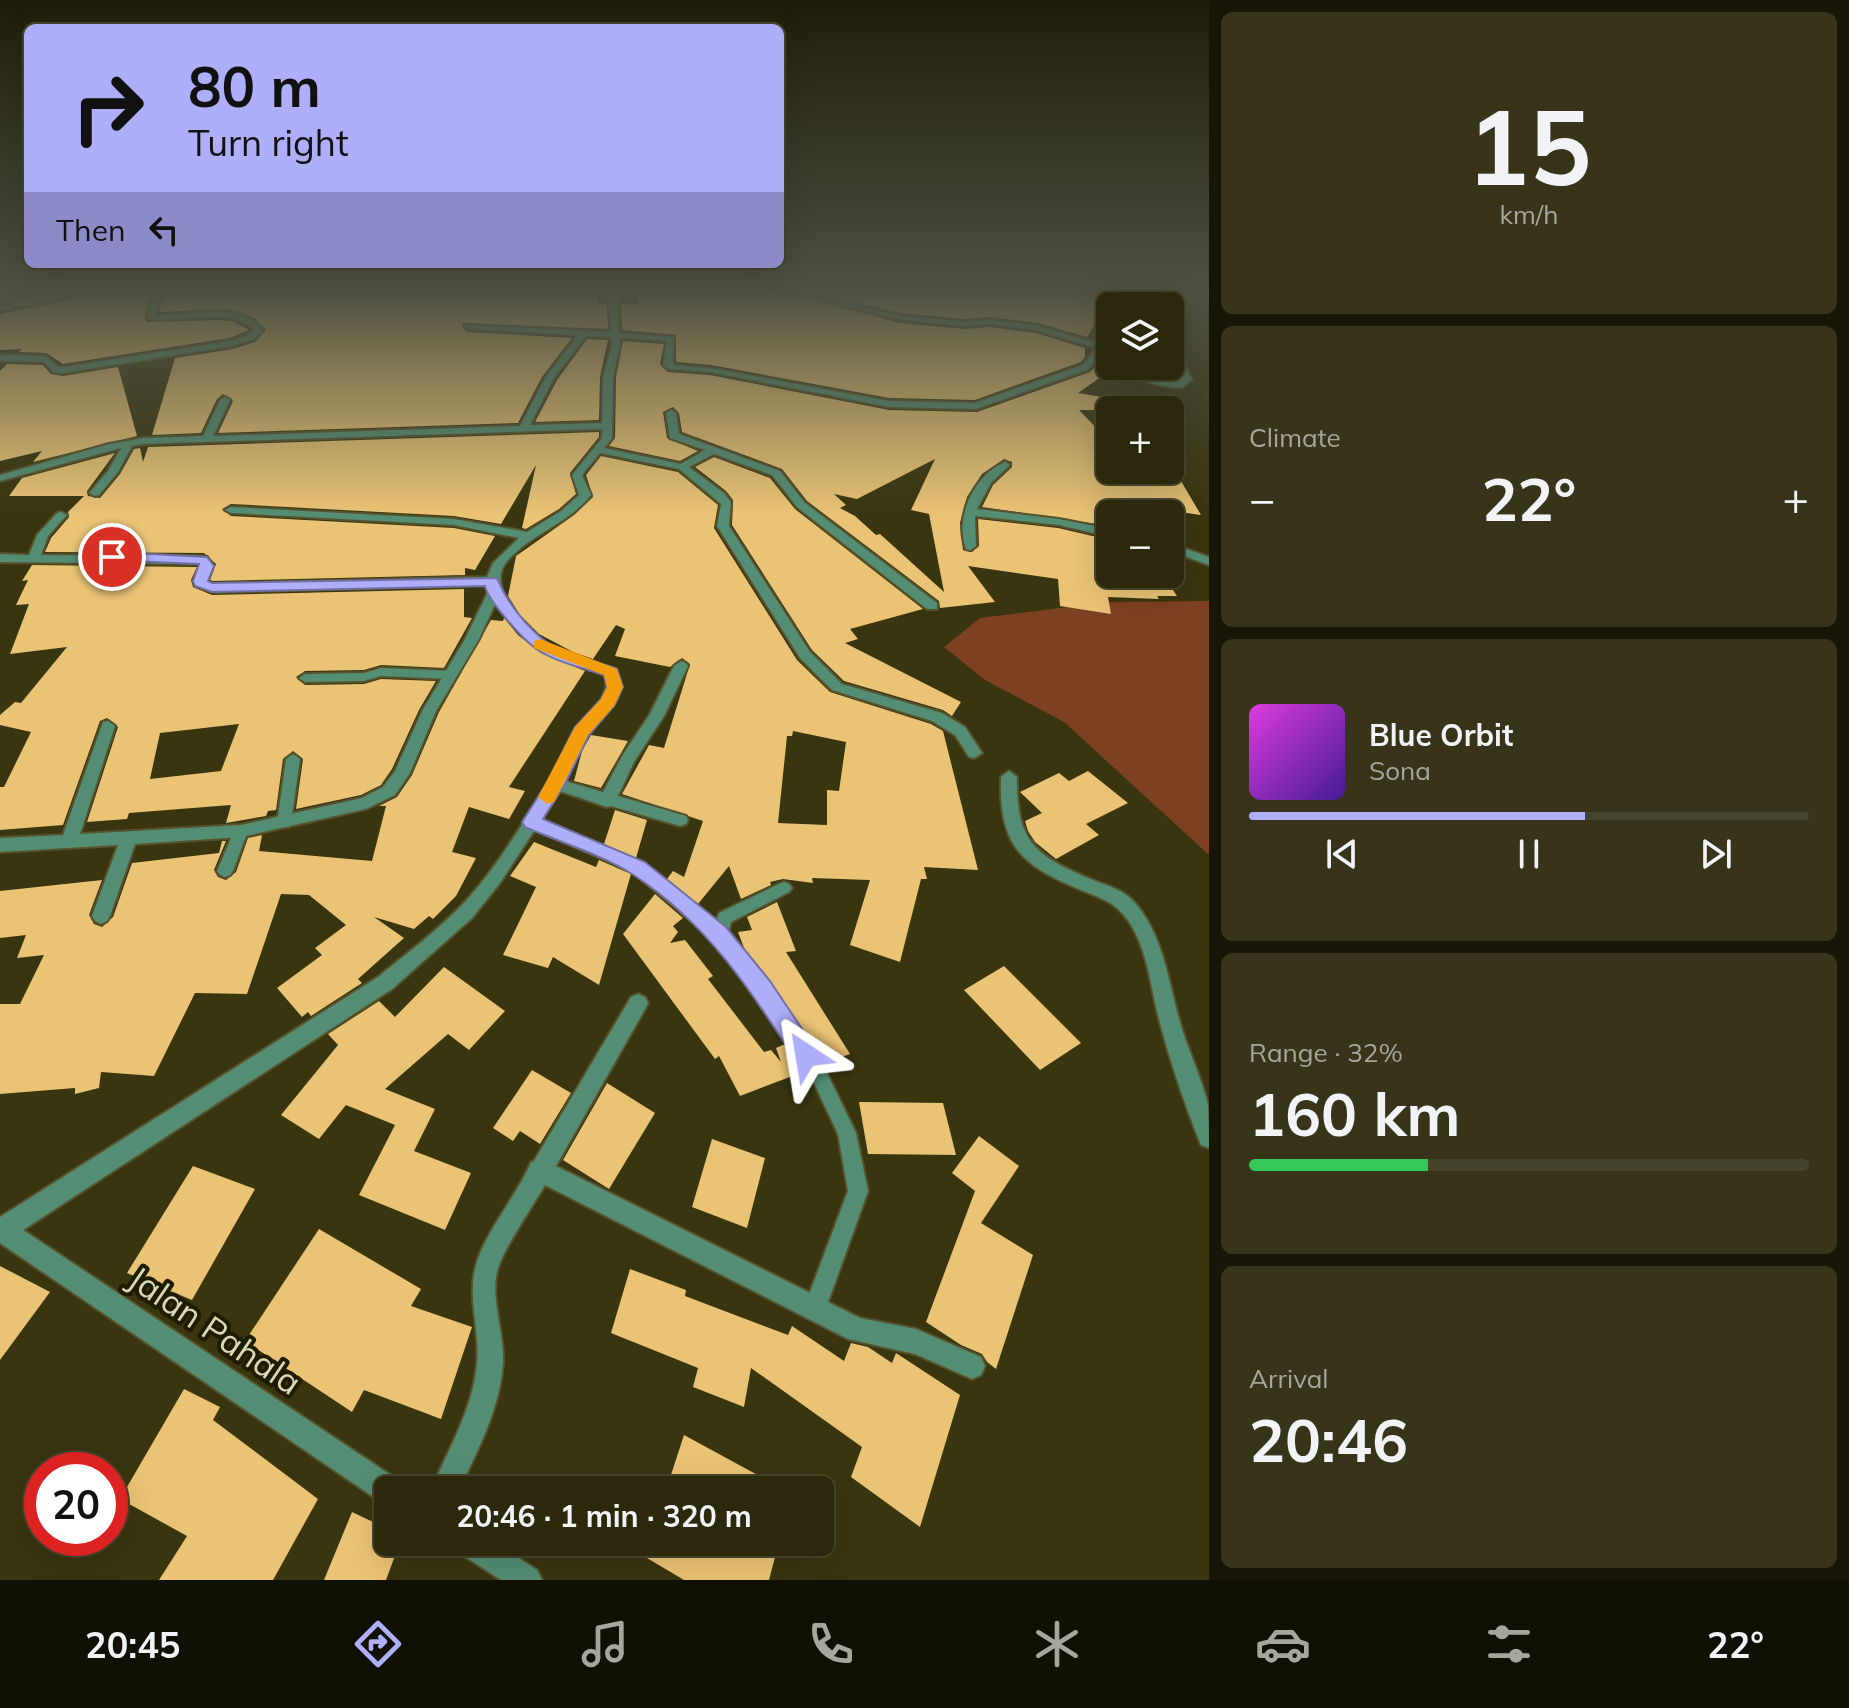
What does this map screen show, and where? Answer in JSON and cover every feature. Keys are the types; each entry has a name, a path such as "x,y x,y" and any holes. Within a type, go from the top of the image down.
{"street":[{"path":"54,368 77,368"},
{"path":"524,429 532,407 557,368"},
{"path":"0,845 128,840 241,831 366,803 389,791 402,773 429,711 452,675 493,587 495,567 529,536 580,502 585,495 577,475 607,438 610,368"},
{"path":"207,438 225,400"},
{"path":"671,413 674,436 776,473 801,505 932,606"},
{"path":"0,478 128,444 207,438 606,426"},
{"path":"95,493 113,472 128,444"},
{"path":"599,450 682,467 727,504 723,526 805,655 837,687 937,717 960,731 974,753"},
{"path":"682,467 713,450"},
{"path":"970,546 968,524 976,493 1005,465"},
{"path":"231,510 454,522 529,536"},
{"path":"971,512 1059,522 1096,530"},
{"path":"34,557 49,525 61,515"},
{"path":"1184,552 1209,561"},
{"path":"0,558 203,560 207,566 200,581 202,586 212,588 493,587"},
{"path":"1,1230 385,983 466,913 532,822 556,784 581,732 608,702 615,687 611,672 542,646 521,627 493,587"},
{"path":"607,801 627,760 657,716 681,666"},
{"path":"69,842 108,726"},
{"path":"1009,777 1007,808 1013,832 1020,844 1040,862 1114,896 1130,908 1144,934 1157,970 1170,1025 1209,1137"},
{"path":"556,784 680,820"},
{"path":"101,916 128,840"},
{"path":"451,1476 489,1381 491,1357 483,1287 488,1262 638,1003"},
{"path":"539,1170 857,1330 916,1342 972,1366"},
{"name":"Jalan Pahala","path":"1,1230 374,1481"},
{"path":"490,1556 527,1580"}],"lane":[{"path":"681,368 710,370 864,400 923,407 976,406 1084,368"},
{"path":"305,678 364,677 381,672 452,675"},
{"path":"284,823 293,759"},
{"path":"532,822 638,868 719,934 762,988 820,1077 847,1133 858,1191 815,1308"},
{"path":"225,871 241,831"},
{"path":"719,934 725,918 784,888"}],"shaded area":[{"path":"1209,601 1209,855 1064,722 985,680 944,647 980,618 1109,602"}],"building":[{"path":"3,368 45,368 51,374 63,376 118,368 137,436 33,462 42,451 0,461 0,371"},
{"path":"172,368 549,368 518,423 218,433 233,401 223,394 217,399 201,433 152,435"},
{"path":"566,368 602,368 599,420 535,422"},
{"path":"618,368 664,368 668,372 710,375 889,410 977,412 1094,368 1097,380 1078,393 1096,396 1096,410 1079,410 1096,428 1096,484 1183,484 1201,515 1184,513 1184,500 1096,500 1096,524 982,507 993,485 1012,467 1012,462 1004,459 982,474 967,497 960,523 963,550 972,552 979,546 978,519 1058,528 1096,537 1096,588 1172,588 1177,596 1157,596 1159,599 1108,597 1111,614 1060,606 1058,579 968,566 995,602 940,608 939,601 807,501 782,469 682,432 679,413 673,407 663,412 667,438 698,451 680,461 609,446 615,438","holes":["935,459 911,510 929,514 944,592 880,534 876,535 855,516 840,508 846,505 834,494 857,499"]},
{"path":"726,368 1065,368 975,400 889,398"},
{"path":"599,432 599,437 570,473 576,494 559,509 526,529 522,528 536,465 501,524 454,516 231,504 222,509 231,516 454,528 495,536 475,570 465,568 465,575 213,581 210,580 216,564 204,553 45,552 51,538 69,517 68,512 84,496 9,496 22,478 115,453 87,491 88,496 100,498 120,474 134,449 140,448 143,462 148,447"},
{"path":"601,456 678,472 718,505 714,528 797,660 830,692 931,724 943,731 978,870 924,867 927,879 921,879 900,962 850,945 870,880 812,878 813,883 783,879 770,882 771,885 741,899 729,866 698,904 667,879 673,871 684,877 703,821 622,794 649,745 664,748 690,664 682,658 670,667 615,656 625,629 616,625 593,659 573,652 539,634 520,615 508,596 516,556 574,515 593,497 586,475","holes":["793,731 846,742 839,791 827,790 827,825 778,823 787,736 792,736"]},
{"path":"714,457 770,478 795,509 923,609 850,629 858,639 845,643 961,702 952,716 943,710 844,681 812,650 732,525 733,500 695,467"},
{"path":"32,565 197,567 191,580 193,587 212,595 464,589 464,617 472,618 444,668 381,665 364,670 305,671 296,677 305,685 364,684 381,679 436,681 392,769 381,785 361,795 296,809 303,759 293,751 283,759 276,810 268,811 266,816 226,823 231,805 129,813 127,819 87,822 118,727 107,718 100,721 63,825 0,830 0,787 4,787 31,732 0,725 0,715 15,702 21,703 67,647 10,654 29,604 16,605 28,580 22,581","holes":["239,724 221,771 150,779 160,733"]},
{"path":"504,618 518,635 541,653 585,671 509,787 525,791 509,819 469,807 452,852 476,858 456,896 433,919 429,916 414,929 374,917 404,938 358,979 362,983 311,1016 308,1012 302,1017 277,988 322,955 315,948 346,925 309,895 281,894 247,994 195,993 154,1076 101,1072 99,1088 75,1094 75,1088 0,1094 0,1004 20,1004 44,955 17,958 26,935 0,938 0,891 102,880 89,915 94,924 102,927 113,917 132,863 219,853 222,841 226,841 214,870 218,877 226,880 236,872 248,838 262,835 259,851 372,861 386,806 379,806 397,797 412,775 439,712 491,620 503,621"},
{"path":"591,735 628,741 601,788 574,781 582,751"},
{"path":"1088,771 1128,803 1086,824 1099,835 1056,859 1035,842 1028,831 1025,821 1042,813 1020,792 1059,773 1069,781"},
{"path":"615,810 647,820 636,858 604,844"},
{"path":"534,842 596,867 599,860 631,874 599,985 553,957 548,968 503,955 536,887 510,876"},
{"path":"655,894 683,918 673,926 678,932 670,943 685,940 713,976 708,979 764,1052 771,1050 781,1062 776,1048 785,1044 803,1072 740,1096 719,1056 715,1059 623,934"},
{"path":"777,902 796,951 786,952 850,1054 825,1063 744,948 738,932 752,930 747,917"},
{"path":"1004,966 1081,1043 1040,1070 964,990"},
{"path":"444,967 505,1011 469,1050 448,1034 385,1089 435,1109 414,1151 471,1173 445,1230 359,1195 395,1125 346,1105 319,1139 281,1115 338,1045 328,1034 379,1001 395,1017"},
{"path":"532,1070 571,1093 540,1144 520,1131 513,1141 493,1128"},
{"path":"607,1083 655,1113 609,1189 563,1160"},
{"path":"859,1102 943,1103 956,1155 868,1154"},
{"path":"979,1136 1019,1166 981,1223 1033,1255 996,1369 982,1354 961,1345 926,1322 975,1191 952,1173"},
{"path":"712,1139 765,1158 747,1228 692,1207"},
{"path":"193,1166 255,1189 192,1300 127,1273"},
{"path":"319,1229 421,1289 411,1306 472,1327 441,1419 364,1390 352,1412 245,1341"},
{"path":"0,1266 50,1292 0,1360"},
{"path":"630,1269 686,1290 685,1296 788,1335 792,1326 844,1361 851,1343 868,1347 892,1363 896,1353 960,1395 920,1527 851,1477 862,1447 751,1368 744,1407 693,1387 698,1368 611,1333"},
{"path":"184,1389 220,1407 213,1420 318,1499 273,1580 159,1580 187,1536 128,1503 128,1485"},
{"path":"684,1435 759,1476 671,1476"},
{"path":"352,1512 374,1522 374,1556 395,1556 386,1580 324,1580"},
{"path":"644,1556 775,1556 769,1580 684,1580"}],"slow traffic":[{"path":"540,644 611,672 615,687 608,702 581,732 547,797"}],"route":[{"path":"112,557 203,560 207,566 200,581 202,586 212,588 492,581 494,592 509,612 542,646 611,672 615,687 608,702 581,732 556,784 532,822 638,868 719,934 762,988 806,1055"}]}
